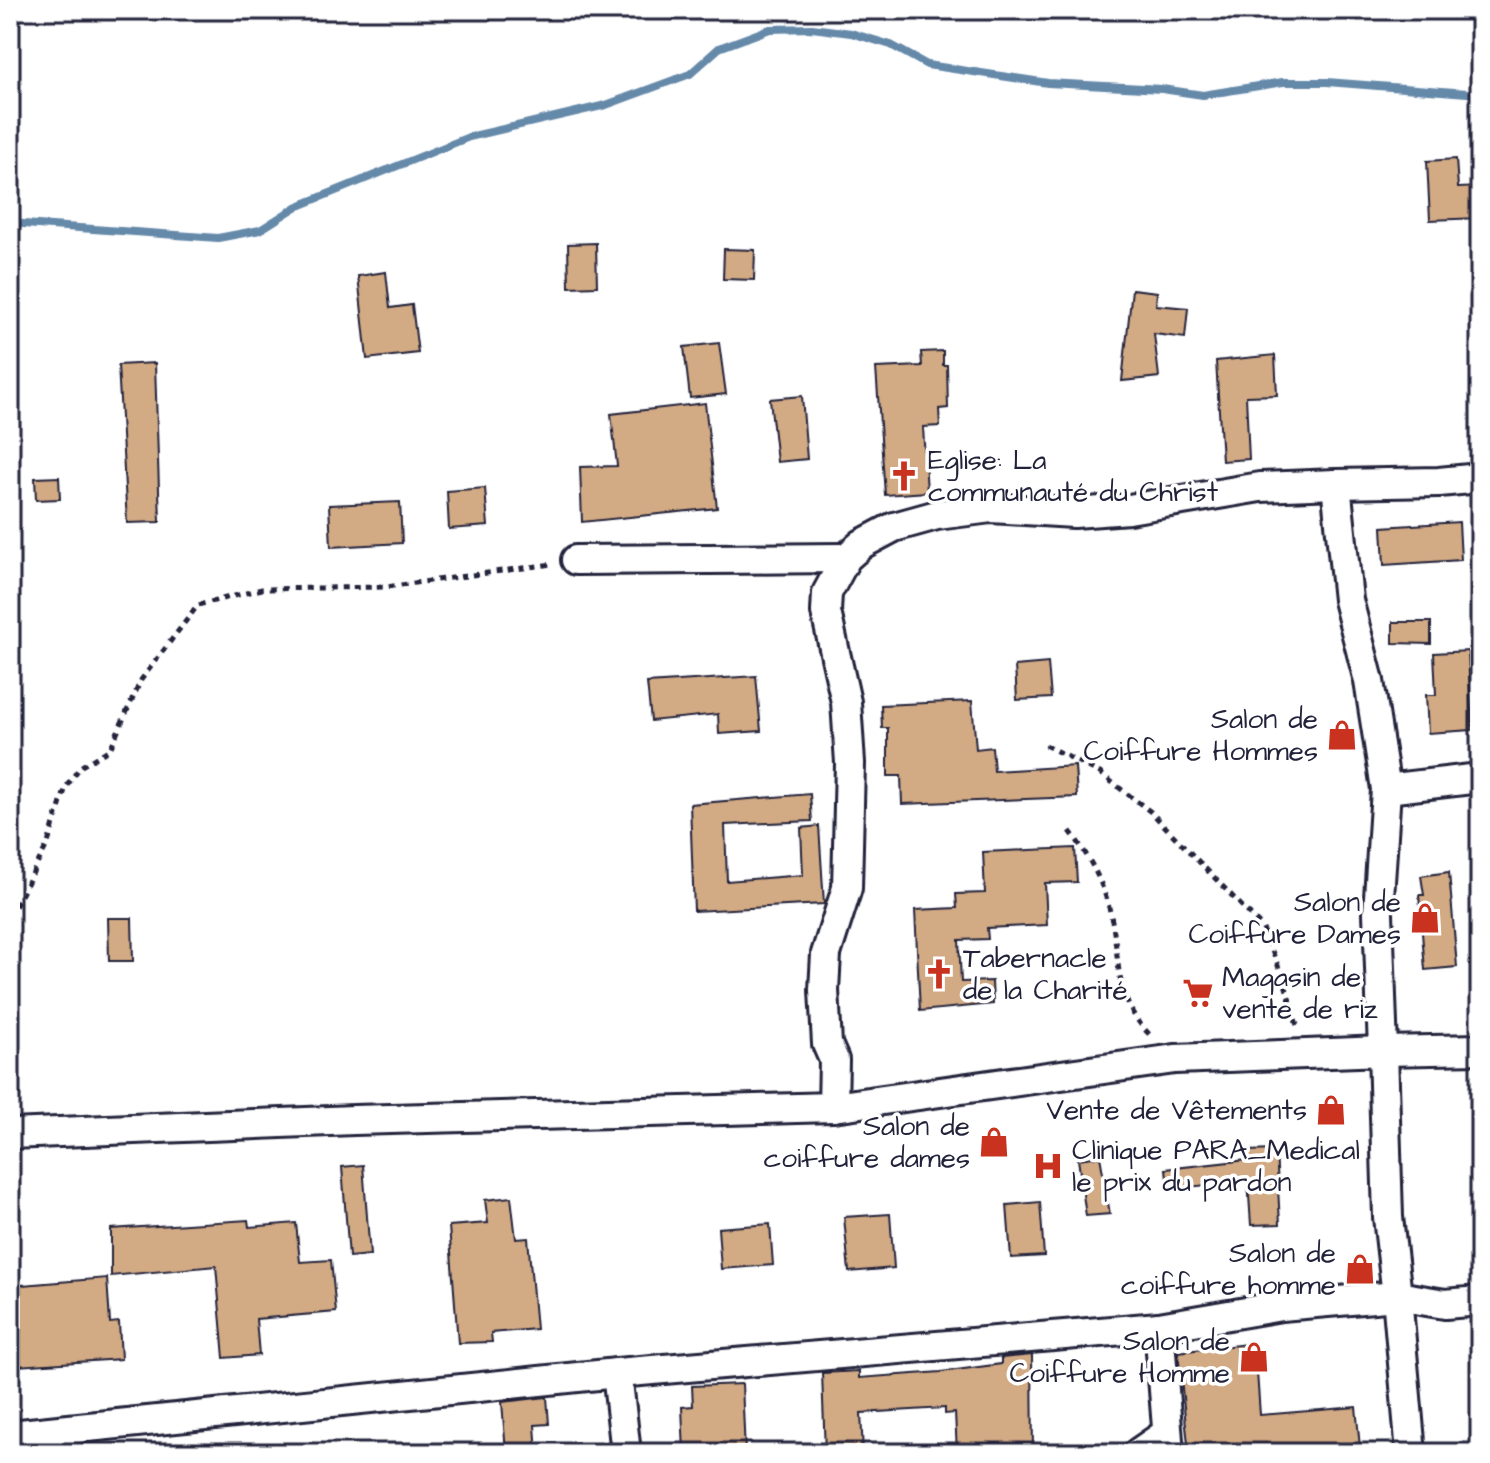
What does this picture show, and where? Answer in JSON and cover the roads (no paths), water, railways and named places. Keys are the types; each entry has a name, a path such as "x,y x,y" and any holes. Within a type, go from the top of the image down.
{"street":[{"path":"833,1107 834,1060 827,1044 824,990 826,954 847,888 850,763 846,702 826,612 827,593 846,558 862,544 894,527 937,515 991,508 1074,513 1129,509 1260,487 1480,478"},
{"path":"1336,484 1348,600 1369,681 1386,789 1378,913 1388,1217 1411,1453"},
{"path":"576,560 846,558"},
{"path":"1386,789 1480,778"},
{"path":"10,1134 354,1120 833,1107 1175,1059 1480,1049"},
{"path":"10,1435 617,1373 1159,1327 1281,1306 1397,1296 1445,1304 1480,1301"},
{"path":"1138,1453 1168,1443 1159,1327"},
{"path":"617,1373 626,1453"}],"waterway":[{"path":"10,223 218,238 260,230 296,207 469,137 606,105 690,74 719,48 770,29 812,28 851,33 891,45 927,65 1048,83 1162,89 1203,95 1283,82 1327,82 1480,94"}],"place":[{"name":"Eglise: La communauté du Christ","path":"904,476"},
{"name":"Salon de Coiffure Hommes","path":"1342,735"},
{"name":"Salon de Coiffure Dames","path":"1425,918"},
{"name":"Tabernacle de la Charité","path":"939,974"},
{"name":"Magasin de vente de riz","path":"1198,993"},
{"name":"Vente de Vêtements","path":"1331,1110"},
{"name":"Salon de coiffure dames","path":"994,1142"},
{"name":"Clinique PARA_Medical le prix du pardon","path":"1048,1166"},
{"name":"Salon de coiffure homme","path":"1360,1269"},
{"name":"Salon de Coiffure Homme","path":"1254,1357"}]}
